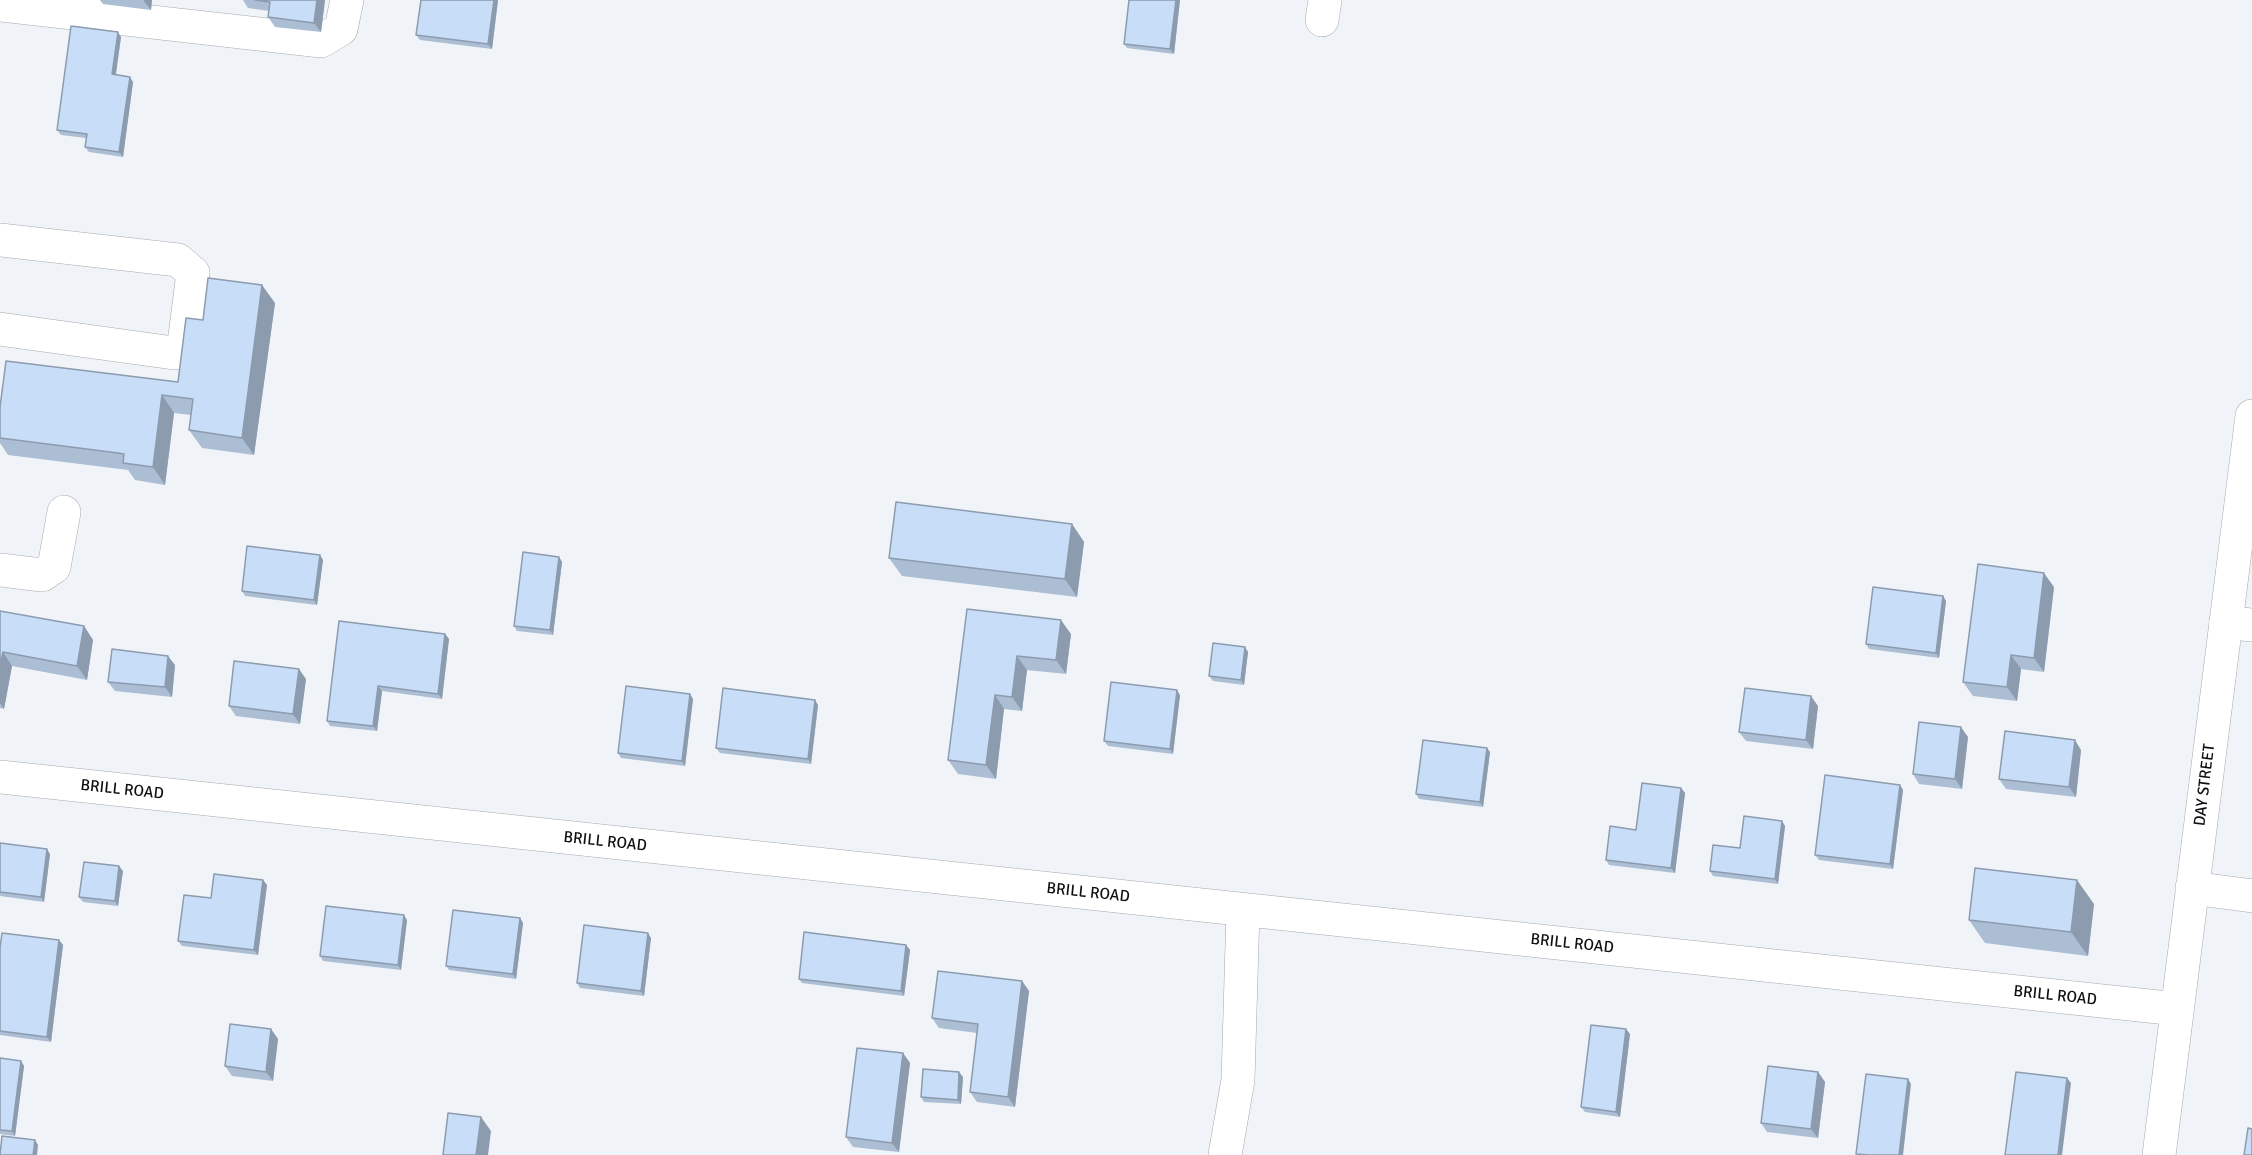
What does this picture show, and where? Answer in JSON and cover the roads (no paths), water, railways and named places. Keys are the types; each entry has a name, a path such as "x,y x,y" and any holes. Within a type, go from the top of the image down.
{"street":[{"path":"0,5 321,41 341,29 347,0"},
{"path":"0,240 178,260 193,273 184,344 174,353 0,329"},
{"name":"DAY STREET","path":"2159,1155 2192,888 2239,624 2251,435"},
{"path":"0,570 42,575 54,567 64,512"},
{"name":"BRILL ROAD","path":"0,777 2177,1009"},
{"path":"2192,888 2252,896"},
{"path":"1225,1155 1238,1080 1243,910"}]}
